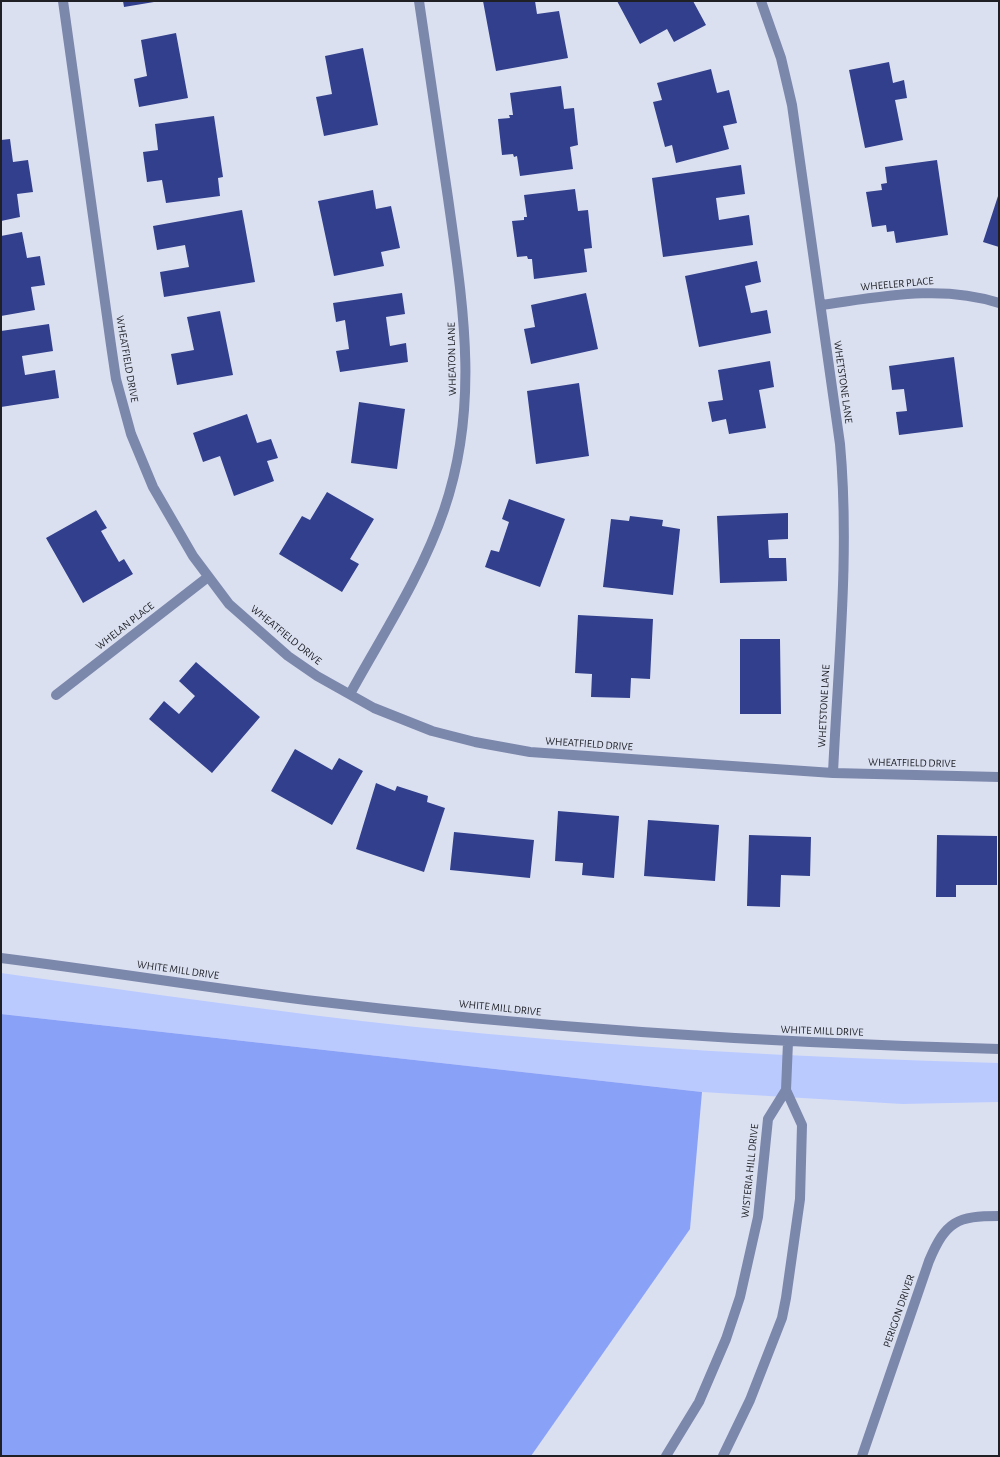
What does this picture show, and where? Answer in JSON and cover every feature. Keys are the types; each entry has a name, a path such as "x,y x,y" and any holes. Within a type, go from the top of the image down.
{"street":[{"name":"WHEATFIELD DRIVE","path":"64,1 111,345 122,405 131,434 153,487 179,535 208,577 229,604 288,656 316,676 394,717 432,732 499,747 530,752 833,773 999,777"},
{"name":"WHEATON LANE","path":"350,694 410,586 438,527 455,470 464,403 466,355 464,321 419,1"},
{"name":"WHETSTONE LANE","path":"761,1 781,58 792,105 840,444 844,507 844,566 833,773"},
{"name":"WHEELER PLACE","path":"821,305 901,295 940,292 974,296 999,303"},
{"name":"WHELAN PLACE","path":"56,695 208,577"},
{"name":"WHITE MILL DRIVE","path":"1,958 355,1005 557,1026 788,1042 999,1049"},
{"path":"723,1456 750,1400 782,1318 786,1298 800,1199 802,1125 786,1090 788,1042"},
{"name":"WISTERIA HILL DRIVE","path":"666,1456 699,1402 729,1332 744,1282 758,1217 768,1119 786,1090"},
{"name":"PERIGON DRIVER","path":"862,1456 929,1261 941,1235 955,1222 963,1219 979,1216 999,1216"}],"shaded area":[{"path":"1,973 312,1015 489,1034 707,1051 999,1063 999,1102 902,1104 702,1092 1,1014"},
{"path":"1,1014 702,1092 690,1229 531,1456 1,1456"}],"building":[{"path":"123,1 154,1 154,2 124,7"},
{"path":"483,1 535,1 537,14 559,11 568,58 496,71"},
{"path":"617,1 693,1 706,25 674,42 667,29 640,44"},
{"path":"176,33 188,98 139,107 134,79 147,76 141,40"},
{"path":"363,48 378,125 324,136 316,97 332,94 325,56"},
{"path":"889,62 893,83 904,80 907,98 895,100 903,140 865,148 849,70"},
{"path":"711,69 717,93 729,90 737,123 723,126 729,149 676,163 672,145 665,147 653,102 662,100 657,83"},
{"path":"561,86 564,109 574,108 578,145 570,147 573,169 520,176 517,156 514,157 513,154 502,155 498,119 510,118 509,115 513,115 510,93"},
{"path":"214,116 223,177 218,178 220,196 166,203 162,180 147,182 143,152 158,150 155,124"},
{"path":"10,139 13,162 28,160 33,192 17,194 20,217 1,221 1,140"},
{"path":"937,160 948,235 896,243 894,231 887,232 886,225 872,227 866,192 882,190 881,184 887,183 885,167"},
{"path":"741,165 745,194 716,198 719,220 749,215 753,245 663,257 652,178"},
{"path":"575,189 578,211 588,210 592,248 584,249 587,272 534,279 532,259 528,259 527,256 517,257 512,221 524,220 524,217 527,217 524,195"},
{"path":"373,190 376,209 391,206 400,248 381,252 384,266 334,276 318,201"},
{"path":"999,193 999,247 983,242"},
{"path":"242,210 255,282 164,297 160,272 189,267 185,245 157,250 153,226"},
{"path":"22,232 27,258 40,256 45,285 31,287 35,310 1,316 1,236"},
{"path":"757,261 761,282 745,286 751,313 767,310 771,333 699,347 685,276"},
{"path":"402,293 405,314 386,317 390,346 406,343 408,362 340,372 336,351 349,349 345,320 336,322 333,303"},
{"path":"586,293 598,349 531,364 524,329 535,327 531,305"},
{"path":"220,311 233,375 177,385 171,354 194,350 187,317"},
{"path":"49,324 53,351 22,356 25,375 55,370 59,398 1,407 1,331"},
{"path":"954,357 963,427 899,435 896,412 907,411 904,389 892,390 889,366"},
{"path":"770,361 774,387 759,390 766,428 729,434 726,419 712,422 708,402 723,400 718,370"},
{"path":"579,383 589,456 536,464 527,391"},
{"path":"359,402 405,409 397,469 351,463"},
{"path":"247,414 257,443 271,439 278,458 267,461 274,481 234,496 220,456 203,462 193,433"},
{"path":"327,492 374,519 350,559 359,564 342,592 279,554 302,516 310,520"},
{"path":"509,499 565,519 540,587 485,567 491,550 499,552 509,522 502,519"},
{"path":"96,510 107,528 101,531 119,562 124,559 133,574 83,603 46,538"},
{"path":"788,513 788,539 768,540 769,558 786,558 787,581 720,583 717,516"},
{"path":"630,516 663,520 662,526 680,529 673,595 603,587 611,519 629,521"},
{"path":"578,615 653,619 650,679 631,678 630,698 591,697 592,674 575,673"},
{"path":"740,639 780,639 781,714 740,714"},
{"path":"196,662 260,717 212,773 149,719 164,701 179,714 195,696 179,681"},
{"path":"295,749 332,770 339,758 363,771 332,825 271,791"},
{"path":"376,783 395,791 397,786 428,796 427,802 445,808 424,872 356,849"},
{"path":"558,811 619,816 614,878 582,875 583,863 555,861"},
{"path":"648,820 719,825 715,881 644,876"},
{"path":"454,832 534,840 530,878 450,870"},
{"path":"749,835 811,837 810,876 781,875 780,907 747,906"},
{"path":"937,835 997,836 997,885 956,885 956,897 936,897"}]}
